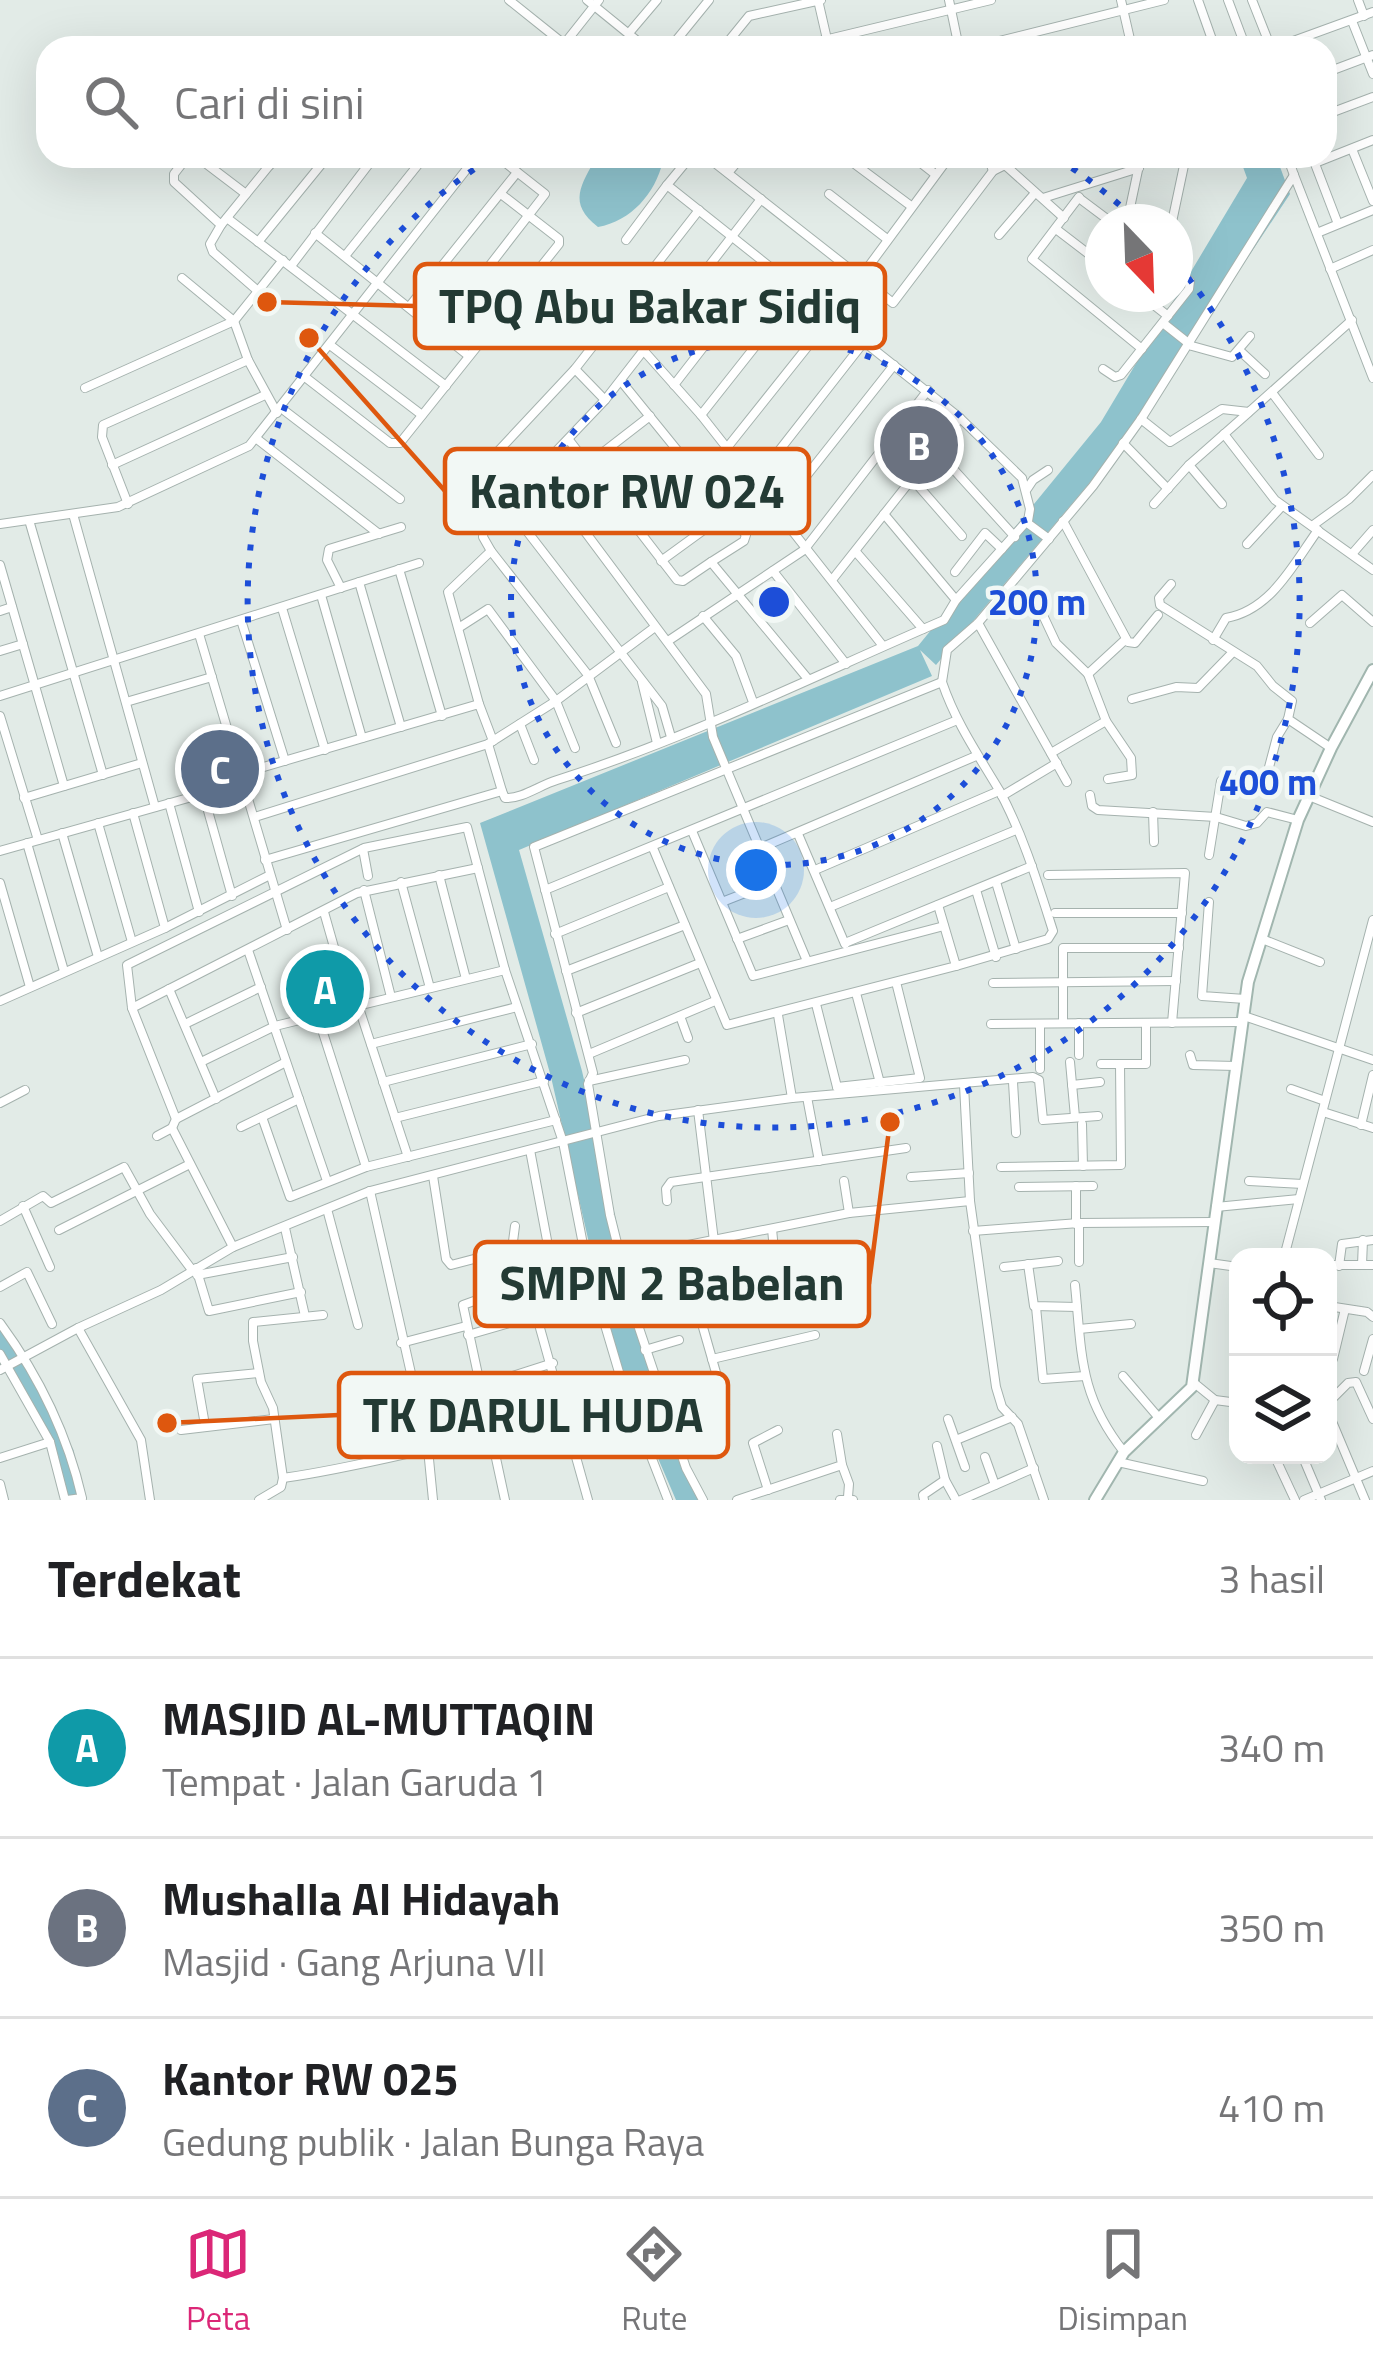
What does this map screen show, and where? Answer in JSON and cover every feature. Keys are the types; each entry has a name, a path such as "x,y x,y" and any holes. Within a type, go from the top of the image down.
{"street":[{"path":"508,0 552,36"},
{"path":"629,33 657,0"},
{"path":"680,36 709,0"},
{"path":"732,36 748,16 819,0 826,36"},
{"path":"853,36 950,5 991,0"},
{"path":"1013,36 1123,5 1164,0"},
{"path":"1198,0 1211,36"},
{"path":"1228,0 1242,36"},
{"path":"1268,0 1253,2 1268,36"},
{"path":"1308,36 1369,14 1358,0"},
{"path":"572,36 594,2 632,36"},
{"path":"950,5 956,36"},
{"path":"1123,5 1131,36"},
{"path":"1352,21 1370,56 1373,74"},
{"path":"1337,68 1370,56"},
{"path":"1337,111 1373,98"},
{"path":"1337,153 1373,140"},
{"path":"1317,233 1373,206 1352,148"},
{"path":"180,168 174,182 446,386"},
{"path":"209,168 246,194"},
{"path":"259,292 211,249 224,221 267,168"},
{"path":"258,242 318,168"},
{"path":"85,388 234,321 315,233 366,168"},
{"path":"344,256 414,168"},
{"path":"0,524 128,504 256,439 467,168"},
{"path":"439,331 545,194 512,168"},
{"path":"626,240 681,168"},
{"path":"722,168 893,303 1000,168"},
{"path":"728,173 732,168"},
{"path":"860,168 911,206"},
{"path":"927,168 935,174"},
{"path":"726,449 832,316 940,168"},
{"path":"1008,168 1064,218"},
{"path":"999,235 1038,196 1138,168 1131,204"},
{"path":"1176,204 1183,168"},
{"path":"1291,168 1373,378"},
{"path":"1318,168 1342,223"},
{"path":"409,307 517,172"},
{"path":"491,550 449,587 449,597 508,800 710,724 944,620 956,600 1015,537 1063,521 1141,419 1187,339 1294,176"},
{"path":"667,185 960,418 1022,478 1039,530"},
{"path":"1069,189 1087,204"},
{"path":"305,376 392,445 400,443 560,241 501,194"},
{"path":"829,194 887,239"},
{"path":"1078,197 1031,256 1142,349"},
{"path":"616,743 588,675 491,550 483,537 484,527 605,400 761,200"},
{"path":"484,527 459,493 574,369 699,210"},
{"path":"1056,229 1085,251"},
{"path":"315,233 469,356"},
{"path":"1330,268 1373,250"},
{"path":"674,385 767,265"},
{"path":"182,278 234,321 265,395 279,410 400,500"},
{"path":"701,415 800,290"},
{"path":"1158,312 1197,348 1232,357 1250,336"},
{"path":"1102,368 1119,377 1174,312"},
{"path":"1154,504 1189,465 1352,320"},
{"path":"753,484 864,342"},
{"path":"330,345 422,415"},
{"path":"1239,350 1265,374"},
{"path":"644,351 701,415 883,646"},
{"path":"128,504 102,437 103,425 248,360"},
{"path":"777,513 894,365"},
{"path":"574,369 605,400"},
{"path":"569,440 680,581 746,537 621,381"},
{"path":"668,641 804,550 928,390"},
{"path":"1273,394 1319,455"},
{"path":"112,465 265,395"},
{"path":"1141,419 1170,442 1222,409 1249,412"},
{"path":"588,464 650,416"},
{"path":"832,580 960,418"},
{"path":"1224,434 1282,506 1371,564"},
{"path":"256,439 379,534"},
{"path":"1124,443 1168,489"},
{"path":"613,497 675,449"},
{"path":"936,450 1015,537"},
{"path":"1189,465 1222,504"},
{"path":"539,470 706,694 713,737 806,962"},
{"path":"1027,490 1048,470"},
{"path":"1213,640 1226,618 1245,616 1283,581 1315,528 1373,475"},
{"path":"637,529 700,480"},
{"path":"914,481 962,536"},
{"path":"506,504 662,706 671,737"},
{"path":"1247,544 1282,506"},
{"path":"661,561 727,513"},
{"path":"73,514 155,807"},
{"path":"884,514 956,600"},
{"path":"29,520 104,775"},
{"path":"1063,521 1126,639 1135,643 1158,615"},
{"path":"341,588 327,560 328,551 401,527"},
{"path":"653,848 727,1025 997,957 1053,934 1032,866 1000,793 955,721 942,682 944,655 978,622 1039,530"},
{"path":"1352,554 1373,530"},
{"path":"955,572 985,533 1002,549"},
{"path":"856,552 923,629"},
{"path":"712,562 808,679"},
{"path":"0,695 418,563"},
{"path":"1,569 64,786"},
{"path":"399,569 442,716"},
{"path":"773,571 846,664"},
{"path":"359,582 401,727"},
{"path":"1171,584 1159,598 1160,604 1257,666 1292,701 1264,786"},
{"path":"320,595 362,738"},
{"path":"1310,623 1342,595 1373,622"},
{"path":"0,611 12,607"},
{"path":"282,607 325,750"},
{"path":"460,627 488,609 556,701 575,748"},
{"path":"1041,611 1056,643 1088,674 1106,721 1131,758 1132,775 1108,779"},
{"path":"703,616 736,656 753,702"},
{"path":"242,620 284,761"},
{"path":"978,622 1066,782"},
{"path":"255,817 490,743 656,627"},
{"path":"200,634 287,930"},
{"path":"1088,674 1126,639"},
{"path":"0,651 23,644"},
{"path":"1132,699 1177,687 1198,688 1233,652"},
{"path":"1095,1500 1121,1456 1193,1382 1245,998 1298,820 1373,670"},
{"path":"126,702 212,677"},
{"path":"642,682 657,743"},
{"path":"703,1500 670,1426 618,1261 594,1132 589,1081 593,1073 534,847 942,682"},
{"path":"0,850 203,793 284,761 479,704"},
{"path":"0,716 64,971"},
{"path":"1288,719 1330,748"},
{"path":"545,890 955,721"},
{"path":"1051,753 1106,721"},
{"path":"520,724 534,760"},
{"path":"758,849 976,756"},
{"path":"24,798 142,763"},
{"path":"814,870 1000,793 1057,763"},
{"path":"1209,855 1221,782"},
{"path":"265,860 502,791"},
{"path":"203,793 232,896"},
{"path":"1090,795 1098,810 1216,817 1246,826 1257,823 1267,812 1298,820"},
{"path":"1309,796 1373,822"},
{"path":"169,802 199,912"},
{"path":"1154,812 1154,842"},
{"path":"133,813 165,928"},
{"path":"98,823 132,943"},
{"path":"233,1247 174,1123 132,1008 128,965 364,848 466,827 505,970 563,1142 587,1265"},
{"path":"830,907 1016,830"},
{"path":"692,831 753,976 846,947 1032,866"},
{"path":"62,833 98,956"},
{"path":"798,834 846,947"},
{"path":"364,848 368,876"},
{"path":"132,1008 364,890 478,868"},
{"path":"1048,875 1185,873 1172,1023"},
{"path":"0,1001 165,928 270,875"},
{"path":"439,875 466,979"},
{"path":"995,881 1016,949"},
{"path":"400,882 430,988"},
{"path":"722,902 773,882"},
{"path":"0,883 30,987"},
{"path":"555,934 669,887"},
{"path":"364,890 391,997"},
{"path":"976,890 997,957"},
{"path":"1209,902 1202,995 1245,998"},
{"path":"938,905 956,966"},
{"path":"324,912 408,1157"},
{"path":"1055,913 1182,913"},
{"path":"737,939 789,920"},
{"path":"1286,1248 1373,920"},
{"path":"566,971 685,925"},
{"path":"846,947 944,926"},
{"path":"1262,938 1320,962"},
{"path":"1064,1024 1064,948 1179,948"},
{"path":"248,950 328,1182"},
{"path":"576,1013 700,962"},
{"path":"201,1062 274,1026 505,970"},
{"path":"993,983 1176,981"},
{"path":"13,1363 160,1290 233,1247 370,1191 698,1109 918,1080 921,1076 896,982"},
{"path":"185,1024 261,987"},
{"path":"170,989 216,1099"},
{"path":"856,993 880,1083"},
{"path":"588,1054 715,1001"},
{"path":"816,1004 837,1091"},
{"path":"371,1044 518,1007"},
{"path":"317,1015 366,1167"},
{"path":"778,1015 792,1098"},
{"path":"680,1016 688,1038"},
{"path":"991,1024 1242,1019 1373,1060"},
{"path":"1101,1064 1146,1064 1146,1023"},
{"path":"1040,1024 1040,1069"},
{"path":"1079,1024 1072,1085 1083,1166"},
{"path":"383,1082 532,1044"},
{"path":"1190,1055 1195,1066 1236,1066"},
{"path":"589,1081 685,1060"},
{"path":"157,1136 286,1062"},
{"path":"1001,1168 1121,1165 1120,1064"},
{"path":"1361,1125 1373,1075"},
{"path":"837,1091 1033,1077 1039,1080 1043,1120 1079,1121 1098,1116"},
{"path":"395,1118 544,1082"},
{"path":"1013,1082 1016,1132"},
{"path":"1072,1085 1100,1082"},
{"path":"964,1085 970,1201 996,1388 1044,1500"},
{"path":"1291,1089 1373,1129"},
{"path":"0,1103 25,1090"},
{"path":"807,1097 819,1161"},
{"path":"241,1127 299,1100"},
{"path":"698,1109 714,1241"},
{"path":"262,1117 289,1196 366,1167 556,1120"},
{"path":"667,1201 671,1182 905,1148"},
{"path":"530,1150 553,1272"},
{"path":"59,1230 190,1164"},
{"path":"0,1221 43,1196 51,1203 124,1167 195,1271 208,1311 301,1292"},
{"path":"911,1177 969,1173"},
{"path":"433,1177 448,1263 458,1265 512,1249"},
{"path":"844,1181 849,1213"},
{"path":"1250,1181 1303,1184"},
{"path":"1076,1186 1079,1262"},
{"path":"1019,1187 1093,1186"},
{"path":"370,1191 428,1450 433,1500"},
{"path":"1215,1207 1299,1199"},
{"path":"506,1500 462,1310 465,1302 587,1265 849,1213 970,1201"},
{"path":"23,1206 50,1267"},
{"path":"327,1209 358,1325"},
{"path":"974,1231 1213,1222"},
{"path":"515,1226 512,1249 553,1364 588,1500"},
{"path":"285,1228 305,1316"},
{"path":"696,1303 777,1281 772,1229"},
{"path":"1337,1257 1341,1245 1368,1240 1368,1265 1337,1266"},
{"path":"670,1426 725,1404 683,1248"},
{"path":"195,1271 293,1257"},
{"path":"1004,1267 1058,1261"},
{"path":"1208,1262 1229,1266"},
{"path":"1028,1264 1043,1379 1085,1376"},
{"path":"0,1287 26,1271 52,1324"},
{"path":"592,1281 621,1378 668,1500"},
{"path":"1075,1285 1085,1376 1101,1422 1121,1456 1173,1477 1204,1481"},
{"path":"1036,1307 1077,1306"},
{"path":"1337,1308 1373,1317"},
{"path":"1334,1356 1345,1309"},
{"path":"259,1500 281,1487 283,1478 274,1419 259,1373 254,1322 322,1315"},
{"path":"401,1343 537,1315"},
{"path":"0,1323 74,1499"},
{"path":"1079,1329 1132,1324"},
{"path":"78,1328 141,1440 150,1500"},
{"path":"712,1358 815,1335"},
{"path":"1364,1371 1373,1339"},
{"path":"645,1350 679,1340"},
{"path":"0,1354 13,1363 65,1435 74,1499"},
{"path":"481,1386 553,1364"},
{"path":"205,1425 197,1379 259,1373"},
{"path":"1123,1376 1159,1418"},
{"path":"1193,1382 1215,1400 1229,1402"},
{"path":"1337,1396 1354,1382 1373,1419"},
{"path":"1196,1435 1215,1400"},
{"path":"490,1426 531,1417"},
{"path":"956,1440 1012,1417"},
{"path":"181,1430 274,1419"},
{"path":"948,1420 965,1467"},
{"path":"768,1490 753,1443 778,1430"},
{"path":"497,1455 571,1434"},
{"path":"837,1434 849,1484 847,1499"},
{"path":"1337,1434 1365,1500"},
{"path":"283,1478 346,1470 366,1460 493,1438"},
{"path":"0,1458 50,1442"},
{"path":"937,1446 945,1480 958,1500 1034,1468"},
{"path":"986,1457 995,1485"},
{"path":"1278,1464 1294,1500"},
{"path":"1306,1464 1319,1497"},
{"path":"737,1500 842,1465"},
{"path":"1304,1500 1373,1471"},
{"path":"924,1500 924,1494 945,1480"},
{"path":"0,1484 4,1500"}],"water":[{"path":"591,168 660,168 640,204 621,219 598,227 583,210 582,185"},
{"path":"1243,168 1280,168 1290,194 1130,435 936,665 920,650 932,676 519,850 582,1071 648,1360 701,1500 676,1500 616,1361 551,1077 480,823 918,646 1101,422 1167,312 1193,312 1193,268 1247,178"}],"waterway":[{"path":"0,1337 66,1453 73,1500"}],"place":[{"name":"TPQ Abu Bakar Sidiq","path":"267,302"},
{"name":"Kantor RW 024","path":"309,338"},
{"name":"Mushalla Al Hidayah","path":"919,445"},
{"name":"Kantor RW 025","path":"220,769"},
{"name":"MASJID AL-MUTTAQIN","path":"325,989"},
{"name":"SMPN 2 Babelan","path":"890,1122"},
{"name":"TK DARUL HUDA","path":"167,1423"}]}
